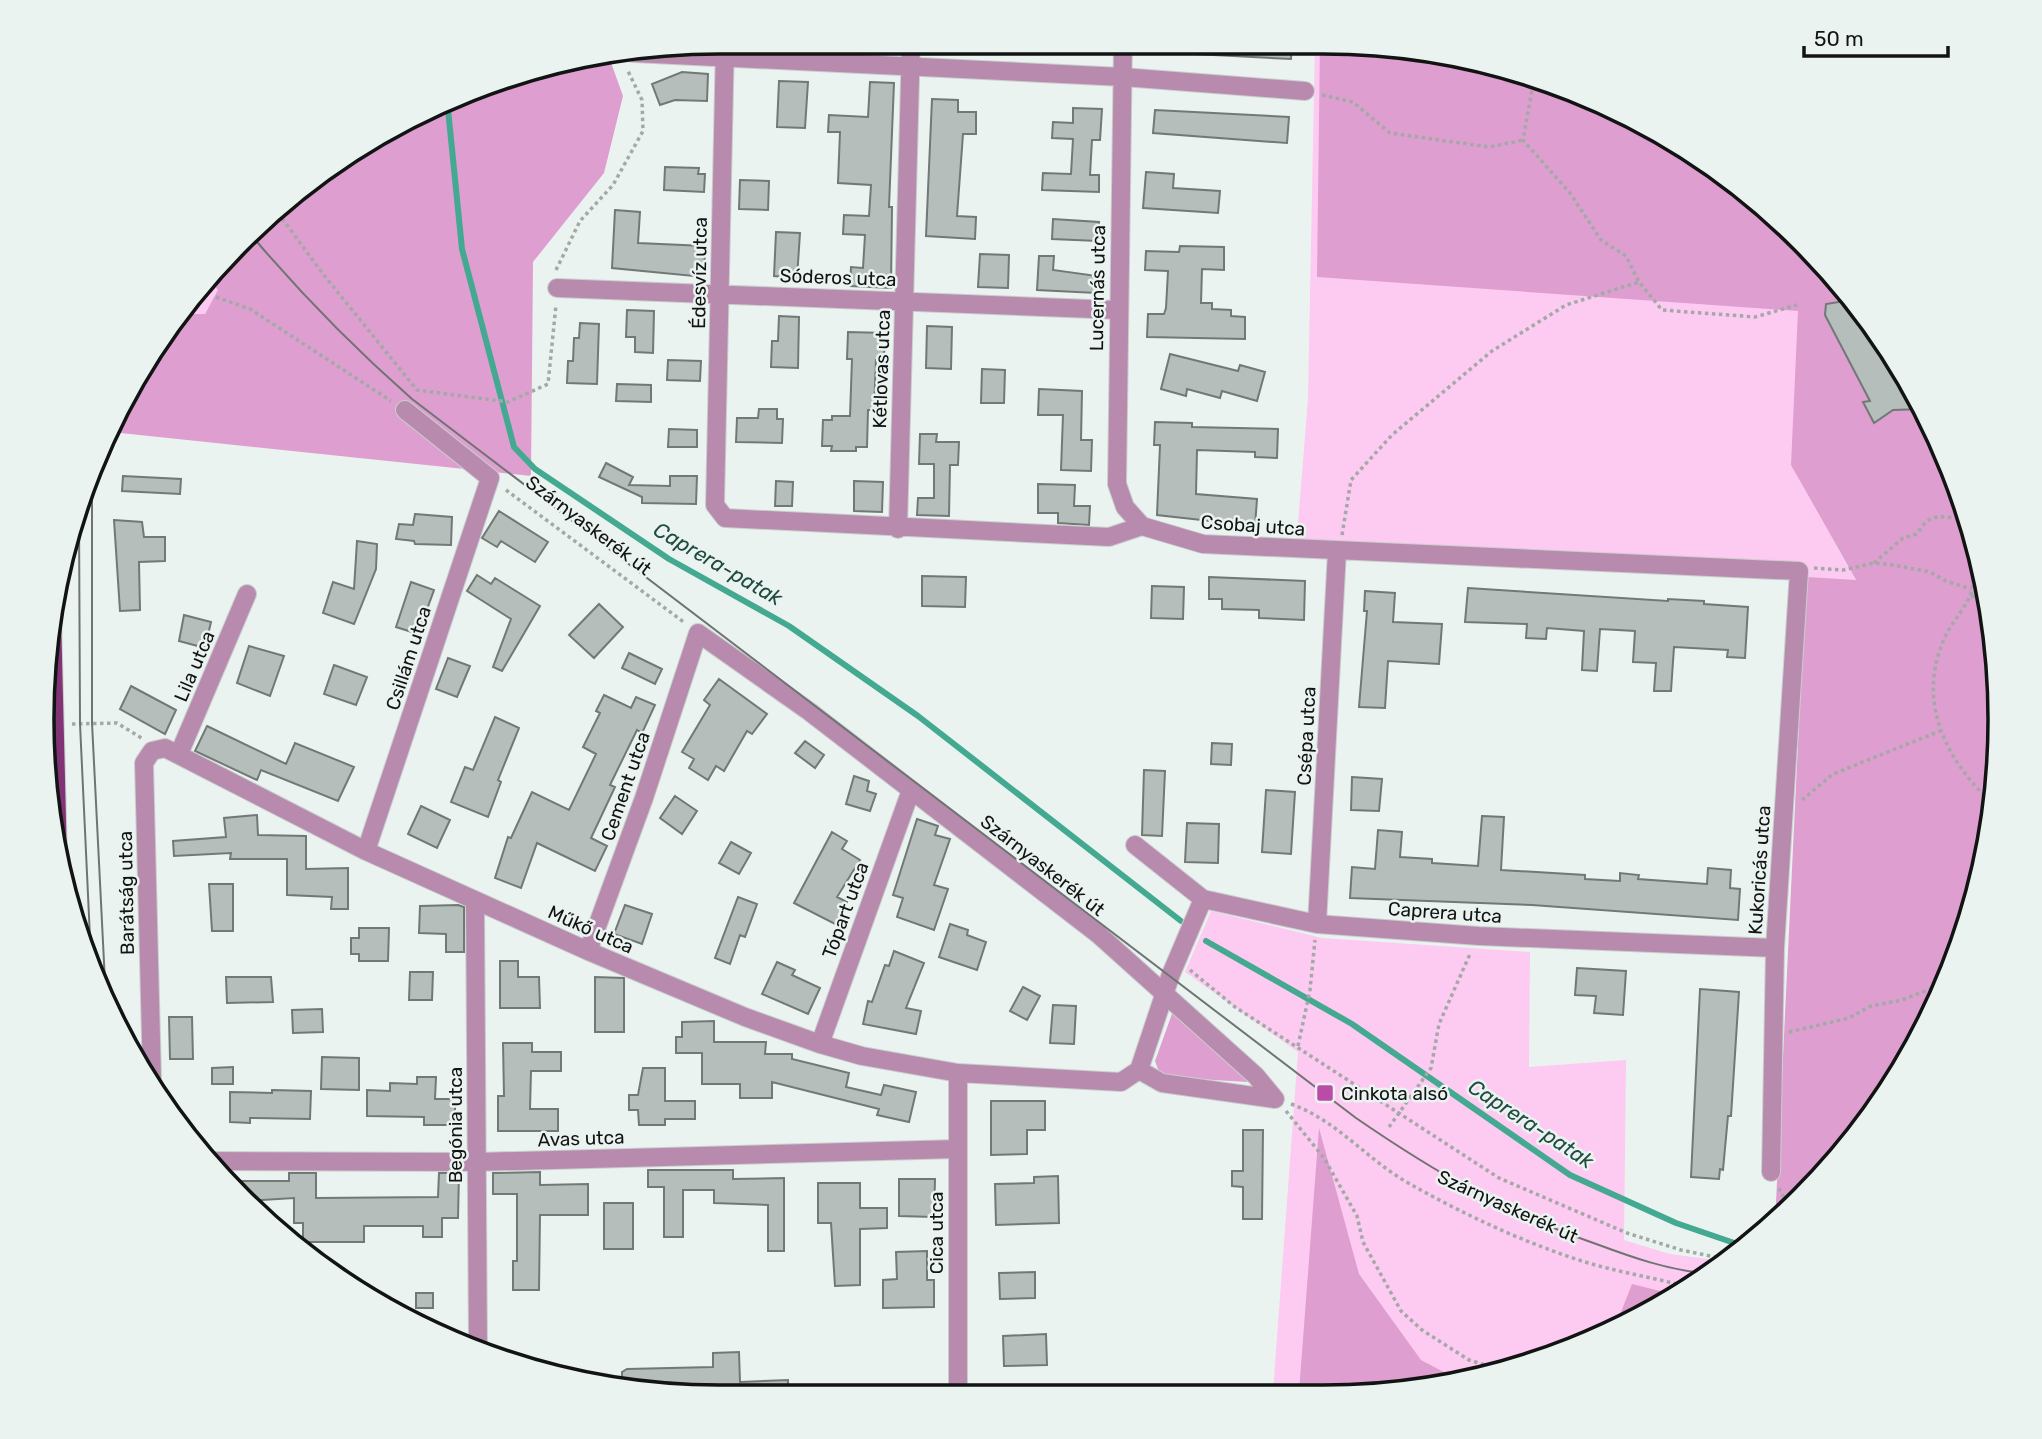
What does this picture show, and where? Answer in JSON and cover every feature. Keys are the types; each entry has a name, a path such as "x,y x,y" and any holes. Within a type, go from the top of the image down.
{"main road":[{"path":"54,712 55,745"}],"street":[{"name":"Édesvíz utca","path":"724,54 715,505 725,519 898,529"},
{"path":"770,54 910,66 1305,90"},
{"name":"Kétlovas utca","path":"898,529 910,54"},
{"name":"Lucernás utca","path":"1124,54 1117,310 1117,484 1125,508 1142,526"},
{"name":"Sóderos utca","path":"557,288 1117,310"},
{"path":"405,410 490,478"},
{"name":"Csillám utca","path":"366,851 490,478"},
{"path":"898,529 1109,537 1142,526"},
{"name":"Csobaj utca","path":"1142,526 1203,544 1799,571"},
{"name":"Csépa utca","path":"1317,924 1337,551"},
{"name":"Kukoricás utca","path":"1771,1172 1774,948 1799,571"},
{"name":"Lila utca","path":"179,754 247,594"},
{"name":"Szárnyaskerék út","path":"698,633 810,712 1098,934 1163,996 1256,1076 1275,1099"},
{"name":"Cement utca","path":"588,950 644,798 698,633"},
{"name":"Műkő utca","path":"152,751 165,748 179,754 366,851 745,1017 820,1044 862,1056 958,1073 1121,1082 1139,1070"},
{"name":"Barátság utca","path":"152,751 144,763 152,1066"},
{"name":"Tópart utca","path":"820,1044 911,790"},
{"name":"Caprera utca","path":"1135,845 1203,899 1317,924 1479,936 1774,948"},
{"path":"1203,899 1163,996 1153,1034 1139,1070 1162,1083 1275,1099"},
{"name":"Begónia utca","path":"475,900 478,1339"},
{"name":"Cica utca","path":"958,1073 958,1385"},
{"name":"Avas utca","path":"222,1161 476,1162 957,1149"}],"path":[{"path":"282,218 323,274 417,390 508,401 548,384 557,288 555,273 563,251 580,221 613,185 643,131 642,100 629,61"},
{"path":"1523,140 1532,89"},
{"path":"1305,90 1353,102 1390,133 1489,147 1523,140"},
{"path":"1523,140 1570,193 1601,240 1626,256 1639,282 1662,310 1755,317 1797,305"},
{"path":"1337,551 1346,520 1351,480 1392,435 1493,351 1566,305 1639,282"},
{"path":"216,297 250,309 405,410"},
{"name":"Szárnyaskerék út","path":"490,478 698,633"},
{"path":"1874,563 1903,538 1917,534 1923,524 1935,516 1955,517"},
{"path":"1799,571 1823,568 1843,570 1874,563 1930,572 1946,581 1971,589"},
{"path":"1972,578 1971,596 1942,644 1931,679 1940,731 1953,757 1983,793"},
{"path":"1971,596 1976,596"},
{"path":"70,724 117,723 141,736 152,751"},
{"path":"1785,813 1833,774 1940,731"},
{"path":"1298,1046 1310,990 1317,924"},
{"path":"1389,1127 1431,1068 1439,1024 1454,983 1479,936"},
{"path":"1178,960 1235,1007 1499,1178 1565,1208 1681,1250 1714,1257"},
{"path":"1774,1034 1849,1018 1871,1006 1902,1000 1930,989"},
{"path":"1275,1099 1324,1158 1357,1216 1368,1253 1401,1311 1422,1330 1469,1360 1484,1365"},
{"name":"Szárnyaskerék út","path":"1275,1099 1317,1115 1343,1131 1398,1178 1462,1212 1587,1262 1675,1284"},
{"path":"1771,1172 1784,1198"}],"shaded area":[{"path":"1315,54 1409,60 1495,77 1536,90 1617,123 1692,166 1761,219 1807,264 1798,477 1856,581 1296,548 1308,399"},
{"path":"1320,54 1409,60 1495,77 1577,105 1655,143 1692,166 1761,219 1823,281 1850,315 1876,350 1919,425 1937,465 1965,547 1982,633 1988,720 1982,806 1975,849 1965,892 1937,974 1899,1052 1876,1089 1823,1158 1776,1206 1806,577 1856,580 1791,465 1798,311 1317,277"},
{"path":"611,64 623,96 604,173 533,262 531,476 119,433 166,350 193,314 205,314 218,290 215,286 219,281 281,219 350,166 387,143 465,105 506,90 547,77"},
{"path":"215,286 219,290 205,314 193,314"},
{"path":"1211,911 1322,938 1530,952 1529,1067 1626,1060 1624,1240 1670,1254 1710,1259 1655,1296 1617,1316 1577,1334 1495,1362 1409,1379 1322,1385 1274,1385 1298,1052 1185,972"},
{"path":"1173,1011 1248,1082 1161,1077 1155,1061"},
{"path":"1319,1128 1359,1274 1421,1360 1446,1373 1366,1383 1300,1385"},
{"path":"1632,1284 1662,1292 1655,1296 1620,1314"}],"building":[{"path":"1195,54 1291,54 1291,59"},
{"path":"682,72 708,74 707,101 675,100 660,105 652,84"},
{"path":"779,81 808,82 805,128 777,127"},
{"path":"870,82 894,83 889,207 892,207 891,288 850,286 851,267 863,268 865,235 843,234 844,215 869,216 871,185 838,183 840,132 828,132 829,115 868,117"},
{"path":"932,99 958,100 958,112 976,112 976,134 963,134 957,216 976,217 975,239 926,236"},
{"path":"1073,108 1102,109 1100,140 1092,140 1090,175 1099,175 1099,192 1042,190 1043,173 1071,174 1073,139 1052,138 1053,122 1073,123"},
{"path":"1155,110 1289,117 1287,143 1153,133"},
{"path":"665,167 699,168 698,174 705,174 704,192 664,190"},
{"path":"1146,172 1174,174 1173,188 1220,191 1218,213 1143,208"},
{"path":"740,180 769,181 768,210 739,209"},
{"path":"615,210 640,212 638,243 705,246 704,277 612,268"},
{"path":"1053,219 1099,222 1098,241 1052,239"},
{"path":"776,232 800,233 797,278 774,276"},
{"path":"1180,246 1224,247 1224,270 1202,269 1201,303 1212,303 1212,309 1231,310 1231,316 1245,317 1245,339 1147,337 1148,314 1164,314 1166,308 1168,271 1145,270 1146,251 1179,252"},
{"path":"980,254 1009,255 1008,288 978,287"},
{"path":"1039,256 1054,256 1053,270 1097,276 1096,293 1037,290"},
{"path":"1840,302 1876,350 1911,409 1893,410 1874,423 1863,402 1870,401 1825,315 1826,304"},
{"path":"627,310 654,311 653,353 635,352 635,337 626,337"},
{"path":"779,316 799,317 798,368 771,367 772,341 778,341"},
{"path":"580,323 599,324 597,384 567,383 568,361 573,361 574,338 579,338"},
{"path":"927,326 952,327 951,369 926,368"},
{"path":"848,332 885,333 884,360 876,360 874,410 868,410 867,447 856,447 856,451 831,451 832,446 822,446 823,420 832,420 832,416 850,416 852,359 847,359"},
{"path":"1170,354 1238,371 1240,365 1265,372 1257,401 1222,391 1220,398 1187,389 1186,396 1161,389"},
{"path":"668,360 701,361 700,381 667,380"},
{"path":"982,369 1005,370 1004,403 981,403"},
{"path":"617,384 651,385 651,402 616,401"},
{"path":"1039,389 1082,391 1081,440 1092,440 1091,471 1061,470 1063,415 1038,415"},
{"path":"759,409 777,409 777,419 783,419 782,443 736,442 737,418 758,418"},
{"path":"1155,422 1192,423 1192,427 1278,429 1277,458 1255,457 1255,452 1197,450 1196,494 1257,499 1255,526 1157,515 1160,445 1154,445"},
{"path":"669,429 697,430 697,447 668,447"},
{"path":"920,434 937,434 936,442 959,442 958,465 950,465 949,516 917,515 918,498 934,498 934,464 919,464"},
{"path":"606,463 633,477 629,485 670,486 670,476 697,476 696,504 642,503 642,497 599,477"},
{"path":"123,476 181,479 180,494 122,491"},
{"path":"776,481 793,482 792,506 775,506"},
{"path":"854,481 883,482 882,512 854,511"},
{"path":"1038,484 1075,485 1074,506 1090,506 1089,525 1058,523 1058,513 1038,513"},
{"path":"499,511 548,542 535,562 501,541 497,547 482,538"},
{"path":"415,514 452,517 451,545 415,544 414,541 396,539 399,524 413,525"},
{"path":"114,520 142,522 144,537 165,537 165,561 139,562 140,610 120,611"},
{"path":"357,541 377,544 376,569 354,624 323,613 333,582 354,589"},
{"path":"477,575 491,584 495,578 540,606 502,671 493,667 511,619 467,591"},
{"path":"922,576 966,577 965,607 922,606"},
{"path":"1209,577 1305,581 1304,620 1259,618 1259,610 1222,609 1222,599 1209,599"},
{"path":"411,582 434,590 418,634 396,627"},
{"path":"1152,586 1184,587 1183,619 1151,618"},
{"path":"1468,588 1704,601 1704,604 1748,607 1745,658 1727,657 1728,650 1674,647 1671,691 1654,691 1656,663 1633,662 1635,631 1600,629 1597,671 1582,670 1584,631 1547,628 1546,639 1526,638 1527,624 1465,622"},
{"path":"1365,591 1395,593 1393,622 1442,624 1439,664 1388,661 1385,708 1359,707 1367,611 1364,611"},
{"path":"599,604 623,627 594,658 569,635"},
{"path":"184,615 211,622 205,648 179,641"},
{"path":"249,646 284,656 270,696 237,683"},
{"path":"629,653 662,669 655,684 622,668"},
{"path":"448,658 470,666 457,697 436,689"},
{"path":"334,665 367,677 356,705 324,694"},
{"path":"719,679 767,714 752,734 747,731 724,771 716,766 708,780 689,768 694,759 682,752 710,705 704,700"},
{"path":"131,686 176,710 165,734 120,709"},
{"path":"604,695 631,708 636,697 655,705 642,733 637,730 610,785 615,787 591,838 607,846 595,871 537,843 521,888 495,878 508,837 511,838 532,792 569,810 596,754 583,747 600,713 596,711"},
{"path":"495,717 519,728 498,780 501,782 488,817 451,802 465,767 473,770"},
{"path":"207,726 286,764 295,743 354,767 338,801 261,770 257,780 195,751"},
{"path":"805,741 824,755 815,768 795,753"},
{"path":"1212,743 1232,744 1231,765 1211,764"},
{"path":"1144,770 1165,771 1162,836 1142,835"},
{"path":"854,776 869,781 867,791 876,794 870,811 846,804"},
{"path":"1352,777 1382,779 1379,811 1351,810"},
{"path":"1266,790 1295,792 1291,854 1262,852"},
{"path":"675,796 697,811 682,834 660,818"},
{"path":"421,806 450,820 437,848 408,834"},
{"path":"257,815 258,835 306,836 306,869 348,868 348,909 331,909 332,897 287,895 287,859 230,859 231,853 174,856 173,841 226,837 224,818"},
{"path":"1482,816 1504,817 1501,870 1585,875 1585,879 1620,881 1620,873 1639,875 1638,879 1707,884 1708,868 1731,870 1730,888 1740,889 1738,920 1532,905 1350,898 1352,867 1375,869 1378,830 1402,832 1400,857 1432,859 1432,863 1478,866"},
{"path":"917,819 938,826 935,835 950,839 934,885 948,889 934,930 897,917 903,898 893,895"},
{"path":"1187,823 1219,824 1218,863 1185,862"},
{"path":"832,832 847,841 842,849 860,860 837,897 847,902 835,924 794,903"},
{"path":"731,842 751,853 739,874 719,863"},
{"path":"209,884 233,884 233,931 212,931"},
{"path":"738,897 757,904 745,937 740,935 730,964 715,958"},
{"path":"625,905 652,914 642,944 614,934"},
{"path":"420,906 464,907 464,952 446,952 446,934 419,933"},
{"path":"950,924 968,930 967,935 986,942 977,970 939,957"},
{"path":"359,928 389,928 388,961 359,961 359,954 351,954 351,938 359,938"},
{"path":"894,951 924,963 906,1008 921,1011 916,1034 863,1024 868,1001 872,1002 885,965 889,966"},
{"path":"500,961 518,961 518,977 539,977 540,1008 500,1008"},
{"path":"777,962 795,970 792,975 820,988 808,1014 762,994"},
{"path":"1577,968 1626,971 1623,1015 1594,1013 1596,996 1575,995"},
{"path":"410,972 433,972 432,1000 409,1000"},
{"path":"226,977 271,977 273,1002 227,1003"},
{"path":"595,977 624,978 624,1032 595,1032"},
{"path":"1023,987 1040,996 1027,1020 1010,1011"},
{"path":"1700,989 1739,992 1731,1116 1728,1116 1723,1170 1720,1169 1719,1179 1691,1177"},
{"path":"1053,1005 1076,1006 1074,1044 1050,1043"},
{"path":"322,1009 323,1032 293,1033 292,1010"},
{"path":"169,1017 192,1017 193,1059 170,1059"},
{"path":"714,1021 714,1042 766,1042 765,1054 792,1054 792,1059 849,1073 846,1087 881,1095 884,1085 916,1092 909,1122 877,1115 879,1109 772,1082 772,1098 740,1098 740,1084 702,1084 702,1053 676,1053 676,1037 682,1037 682,1022"},
{"path":"503,1043 532,1043 532,1052 561,1052 561,1071 531,1071 530,1109 558,1109 558,1131 498,1131 498,1096 504,1096"},
{"path":"322,1057 359,1058 359,1090 321,1089"},
{"path":"233,1067 233,1084 212,1084 212,1068"},
{"path":"643,1068 665,1068 665,1101 695,1101 695,1119 665,1119 665,1125 639,1125 638,1110 629,1110 629,1095 638,1095"},
{"path":"417,1077 436,1077 435,1099 455,1099 455,1125 424,1125 424,1117 367,1116 367,1090 390,1091 390,1083 417,1084"},
{"path":"272,1090 311,1091 310,1119 250,1118 250,1123 230,1122 230,1092 272,1093"},
{"path":"991,1101 1045,1101 1045,1130 1027,1130 1027,1154 991,1155"},
{"path":"1243,1130 1263,1130 1262,1219 1243,1219 1243,1187 1232,1186 1232,1171 1243,1171"},
{"path":"648,1170 733,1170 733,1179 784,1178 784,1251 768,1251 768,1205 714,1203 714,1190 683,1190 683,1237 664,1237 664,1187 648,1187"},
{"path":"540,1172 540,1185 588,1184 588,1215 540,1215 539,1290 513,1290 513,1261 517,1261 517,1194 493,1194 493,1173"},
{"path":"289,1173 316,1173 316,1198 438,1197 439,1173 459,1173 458,1218 442,1218 442,1237 423,1237 423,1226 364,1226 364,1242 309,1242 303,1237 303,1223 294,1223 294,1198 260,1200 241,1181 289,1181"},
{"path":"1058,1176 1059,1223 996,1225 995,1184 1034,1183 1034,1177"},
{"path":"899,1179 935,1179 934,1217 899,1216"},
{"path":"818,1183 860,1183 860,1208 887,1208 887,1228 860,1229 860,1285 835,1286 831,1223 818,1223"},
{"path":"604,1203 633,1203 633,1249 604,1249"},
{"path":"927,1251 927,1280 934,1280 934,1307 883,1308 883,1280 897,1279 896,1252"},
{"path":"1035,1272 1035,1298 1000,1299 999,1273"},
{"path":"416,1293 433,1293 433,1308 416,1308"},
{"path":"1046,1334 1047,1365 1004,1366 1003,1336"},
{"path":"739,1352 740,1382 788,1380 788,1385 676,1383 622,1377 622,1372 627,1369 713,1367 713,1353"}],"waterway":[{"name":"Caprera-patak","path":"448,112 462,249 514,447 535,469 669,559 789,626 918,716 1181,921"},
{"name":"Caprera-patak","path":"1206,941 1352,1024 1570,1175 1676,1223 1733,1242"}],"tram line":[{"path":"257,242 329,321 412,399 1356,1118 1444,1175 1502,1205 1637,1259 1694,1272"},
{"path":"92,501 92,723 105,973"},
{"path":"79,540 80,724 90,932"}],"place":[{"name":"Cinkota alsó","path":"1325,1093"}]}
